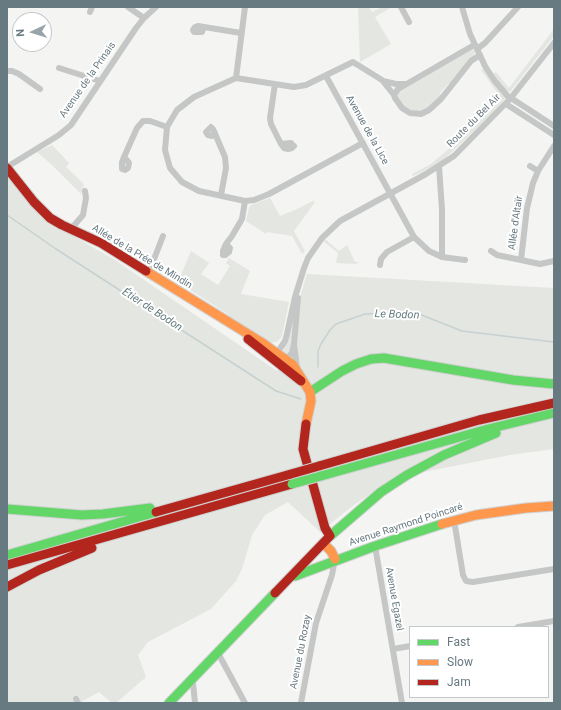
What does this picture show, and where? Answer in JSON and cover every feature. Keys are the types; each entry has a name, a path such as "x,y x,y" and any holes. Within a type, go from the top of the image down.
{"main road":[{"name":"Allée de la Prée de Mindin","path":"7,168 34,202 50,218 100,243 149,272 236,328"},
{"path":"236,328 277,353 282,361 303,382"},
{"path":"236,328 297,370 310,392 311,401 304,434 304,449 325,528 330,536"},
{"path":"310,392 342,371 356,364 371,359 384,358 513,380 554,384"},
{"path":"7,555 479,420 554,403"},
{"path":"7,566 292,484 523,420 554,413"},
{"name":"Avenue Raymond Poincaré","path":"169,703 324,544 330,536 381,492 430,462 463,446 513,428 523,420"},
{"path":"7,510 82,515 110,514 166,506 174,507"},
{"name":"Avenue Raymond Poincaré","path":"291,577 375,546 454,520 476,515 526,508 554,506"},
{"path":"7,587 59,561 118,538 126,531"},
{"path":"324,544 331,551 335,560"},
{"path":"316,551 319,558 326,565"}],"street":[{"path":"128,7 144,18"},
{"name":"Avenue de la Prinais","path":"7,168 59,135 71,124 144,18 156,7"},
{"path":"236,78 245,7"},
{"path":"401,7 409,22"},
{"path":"462,7 476,47 494,80 509,100 554,135"},
{"path":"394,95 398,89 405,84 485,43 518,7"},
{"path":"204,27 241,33"},
{"name":"Route du Bel Air","path":"297,290 308,258 329,230 340,221 439,166 461,150 509,100 554,43"},
{"path":"382,80 402,108 410,113 421,114 429,110 441,99 471,61 480,55"},
{"path":"363,143 269,194 254,200 245,201 199,191 182,182 170,168 165,150 167,127 177,110 190,99 236,78 294,87 306,85 353,62 389,83 405,84"},
{"path":"59,68 100,81"},
{"path":"7,78 7,70 12,70 40,89"},
{"name":"Avenue de la Lice","path":"326,76 414,237 429,251 442,257"},
{"path":"275,84 270,118 271,124 281,144"},
{"path":"509,100 554,126"},
{"path":"124,157 137,128 143,121 150,121 167,127"},
{"path":"215,133 225,157 226,168 221,195"},
{"name":"Allée d'Altaïr","path":"521,260 529,196 538,171 554,146"},
{"path":"439,166 442,210 442,257 465,260"},
{"path":"530,166 538,171"},
{"path":"71,229 83,215 86,198 85,191"},
{"path":"226,244 242,219 245,201"},
{"path":"149,272 163,236"},
{"path":"380,265 381,259 387,252 414,237"},
{"path":"491,251 497,255 540,264 554,261"},
{"path":"282,361 292,353 294,344 298,305 297,290"},
{"path":"277,353 285,341 297,290"},
{"path":"294,344 297,370"},
{"path":"454,520 463,575 466,581 473,582 554,569"},
{"name":"Avenue Egazel","path":"375,546 402,703"},
{"name":"Avenue du Rozay","path":"301,703 316,623 332,575 335,560"},
{"path":"524,626 554,621"},
{"path":"393,649 409,646"},
{"path":"218,653 246,703"},
{"path":"191,680 193,683 195,703"}],"shaded area":[{"path":"358,7 369,7 372,12 382,7 392,7 375,17 391,44 360,62"},
{"path":"554,29 554,36 510,92 507,92 493,74 496,72 509,88"},
{"path":"472,49 475,51 474,55 451,83 448,84 440,93 441,96 428,109 417,112 405,108 397,98 397,91"},
{"path":"484,68 506,97 498,108 437,165 413,176 412,174 431,164 458,141 493,108 501,98 481,70"},
{"path":"52,145 69,163 66,167 84,184 81,194 37,152"},
{"path":"7,175 39,213 40,217 115,260 277,371 307,274 554,288 554,449 510,455 393,478 350,508 320,532 288,502 265,515 252,535 242,569 236,581 211,609 148,642 138,655 146,677 116,703 112,703 99,692 79,703 7,703"},
{"path":"270,198 280,216 313,201 315,202 294,231 305,251 302,254 292,236 267,232 266,234 246,221 251,205"},
{"path":"325,239 339,251 347,245 355,262 360,262 356,264 336,263 338,253 323,241"},
{"path":"191,251 209,263 201,274 218,285 230,266 226,263 229,258 250,271 241,294 289,302 282,336 277,342 269,343 238,324 226,313 178,282"}],"waterway":[{"name":"Étier de Bodon","path":"7,215 56,249 276,391 301,399"},
{"name":"Le Bodon","path":"318,367 318,351 330,330 336,324 365,314 419,314 462,331 554,342"}],"traffic: fast":[{"path":"310,392 342,371 356,364 371,359 384,358 513,380 554,384"},
{"path":"321,476 488,429 554,413"},
{"path":"330,536 381,492 407,475 444,455 496,433"},
{"path":"292,484 321,476"},
{"path":"7,509 82,515 150,508"},
{"path":"7,555 156,512"},
{"path":"295,576 375,546 442,524"},
{"path":"169,703 275,593"}],"traffic: slow":[{"path":"146,271 261,342 293,365 310,392 311,401 306,424"},
{"path":"442,524 476,515 526,508 554,506"},
{"path":"324,544 331,551 335,559"}],"traffic: jam":[{"path":"7,168 34,202 50,218 101,243 146,271"},
{"path":"248,339 301,381"},
{"path":"319,466 479,420 554,403"},
{"path":"275,593 330,536 325,528 303,449 306,424"},
{"path":"291,474 319,466"},
{"path":"156,512 291,474"},
{"path":"7,565 292,484"},
{"path":"7,587 39,570 92,548"}]}
